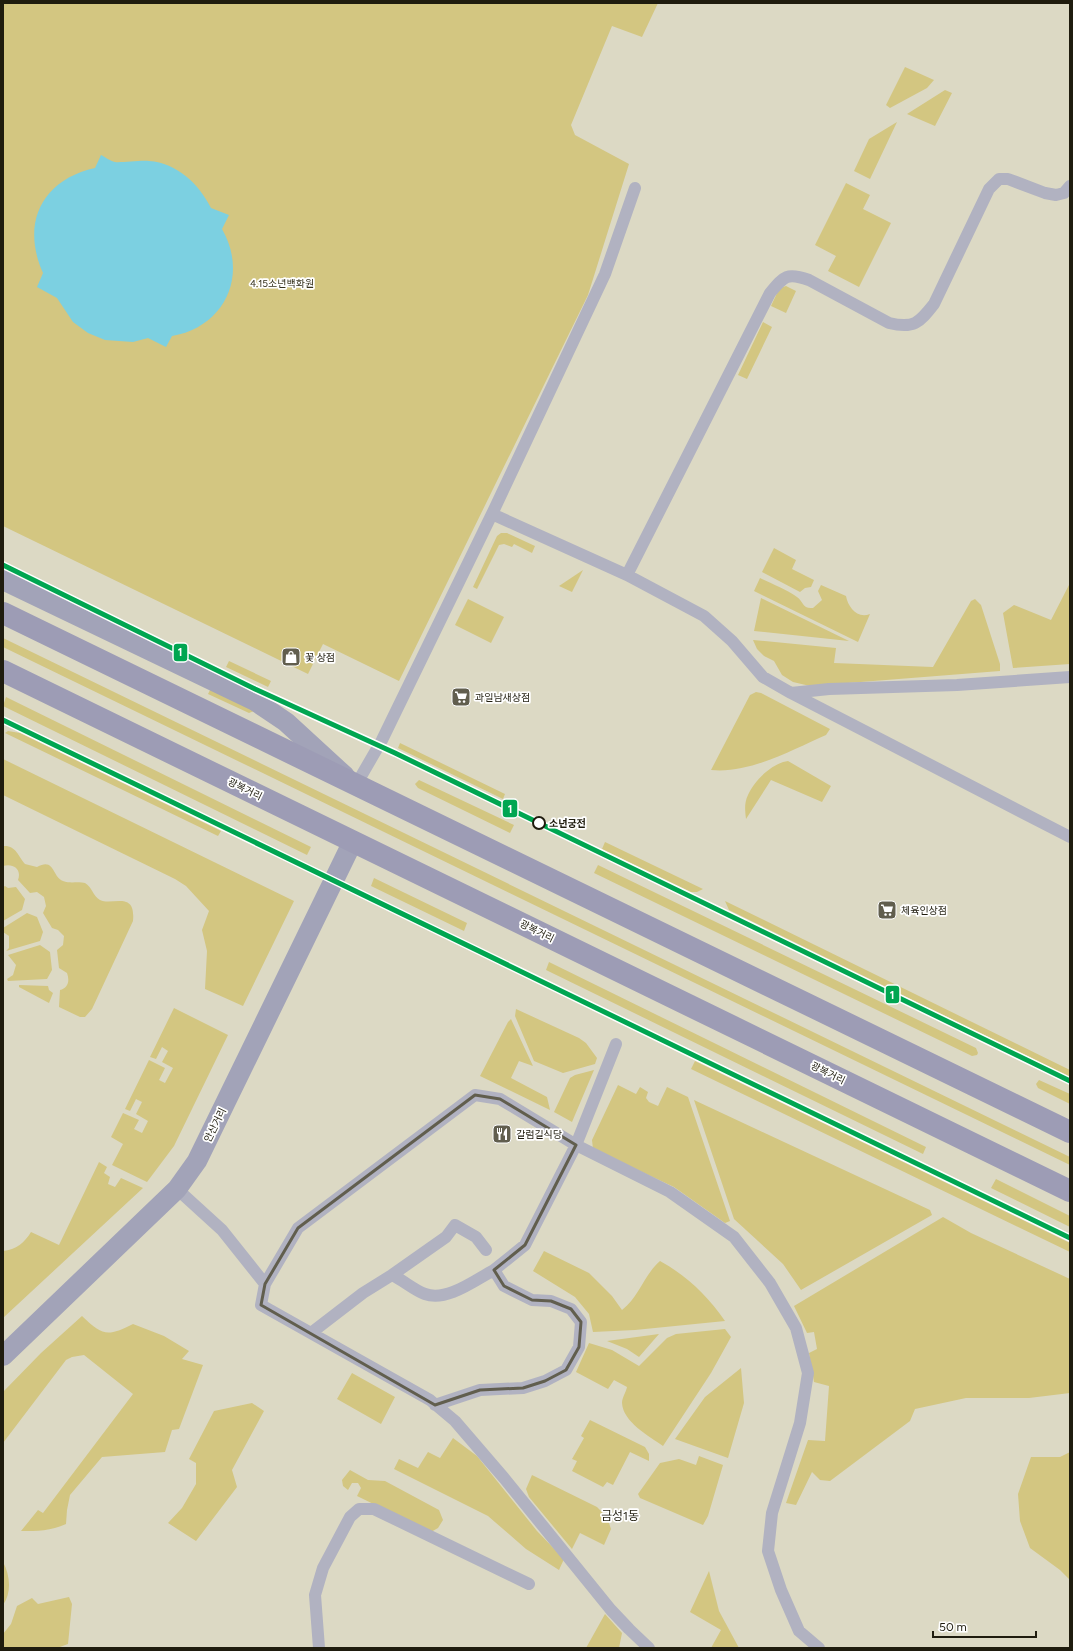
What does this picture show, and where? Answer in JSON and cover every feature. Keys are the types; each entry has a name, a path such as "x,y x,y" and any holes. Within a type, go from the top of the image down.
{"highway":[{"path":"3,613 1070,1132"},
{"name":"광복거리","path":"3,671 1070,1191"}],"main road":[{"path":"3,580 255,701 286,722 356,785"},
{"name":"안산거리","path":"3,1356 177,1189 197,1160 215,1126 256,1037 353,841"}],"street":[{"path":"627,575 770,293 781,280 786,276 795,275 809,280 889,322 902,326 912,326 923,318 934,304 989,189 999,179 1008,179 1045,193 1056,195 1064,193 1070,186"},
{"path":"356,785 382,740 492,514 605,274 635,188"},
{"path":"492,514 627,575 704,616 732,641 763,677 791,693 1070,837"},
{"path":"791,693 829,689 957,685 1070,677"},
{"path":"392,1275 424,1294 438,1296 454,1291 494,1270 525,1246 576,1145 616,1044"},
{"path":"649,1648 611,1610 509,1484 455,1421 435,1405 261,1305 266,1284 298,1228 476,1095 500,1099 576,1145 670,1192 734,1237 770,1283 796,1328 808,1373 800,1423 772,1513 768,1551 781,1590 799,1631 818,1648"},
{"path":"177,1189 222,1230 266,1284"},
{"path":"311,1333 363,1293 392,1275 446,1237 455,1225 476,1237 486,1250"},
{"path":"435,1405 480,1390 523,1388 545,1381 566,1370 579,1348 581,1322 571,1309 551,1300 532,1300 504,1286 494,1270"},
{"path":"319,1648 315,1595 326,1562 350,1517 359,1509 374,1508 529,1584"}],"highlighted area":[{"path":"475,1095 500,1099 576,1145 525,1245 494,1270 504,1286 532,1300 551,1301 571,1309 581,1322 579,1347 566,1370 545,1381 523,1388 480,1390 435,1405 261,1305 265,1284 298,1228 458,1106"}],"green space":[{"name":"4.15소년백화원","path":"3,3 658,3 642,37 612,26 571,125 575,135 629,164 588,295 399,681 323,644 308,674 3,526"},
{"path":"905,67 934,80 927,88 890,108 886,105"},
{"path":"945,90 952,93 935,126 907,114"},
{"path":"897,122 870,179 854,171 869,139"},
{"path":"846,183 870,195 863,209 891,223 859,287 828,271 836,256 815,245"},
{"path":"786,286 796,291 786,313 771,306 778,291"},
{"path":"763,322 772,327 747,379 738,375"},
{"path":"501,533 507,533 535,546 532,553 514,544 512,547 504,544 499,545 477,589 473,587 497,536"},
{"path":"774,548 796,560 792,569 814,580 811,587 805,588 800,592 762,572"},
{"path":"583,570 572,592 559,586"},
{"path":"760,578 793,594 809,608 813,608 822,600 818,591 821,585 846,596 851,608 854,611 861,615 870,614 858,642 754,591"},
{"path":"1070,583 1070,664 1013,668 1003,613 1014,605 1051,620"},
{"path":"761,598 849,641 754,631"},
{"path":"468,599 504,617 491,643 455,625"},
{"path":"975,599 981,605 1000,664 1000,671 810,686 793,682 782,675 774,661 764,656 757,649 753,640 836,648 834,663 933,667 971,601"},
{"path":"3,638 1070,1157 1070,1165 3,647"},
{"path":"229,661 271,681 268,687 226,667"},
{"path":"211,688 254,711 249,713 208,694"},
{"path":"756,692 761,693 830,729 826,735 770,760 740,768 711,770 750,695"},
{"path":"6,697 311,847 307,855 3,706"},
{"path":"8,731 20,733 221,831 218,836 5,733"},
{"path":"400,743 505,794 503,799 398,748"},
{"path":"3,759 294,901 243,1006 205,989 207,951 202,930 209,911 186,886 175,879 3,795"},
{"path":"788,761 831,786 822,802 771,780 746,819 746,801 755,784 770,769 782,762"},
{"path":"419,780 514,825 510,833 418,788 415,784"},
{"path":"605,842 703,889 697,892 691,892 602,849"},
{"path":"3,846 14,849 25,864 37,867 47,864 53,869 59,879 63,881 85,883 100,900 122,901 131,905 133,911 133,921 92,1009 85,1017 80,1017 59,1007 60,990 67,986 68,981 67,973 59,968 57,950 63,945 64,936 58,930 52,928 43,913 46,906 44,897 37,892 30,893 18,880 19,873 16,868 10,865 3,866"},
{"path":"598,865 976,1048 978,1053 977,1055 972,1056 594,873"},
{"path":"374,878 467,923 464,931 371,886"},
{"path":"5,886 8,888 16,887 25,899 22,910 3,921 3,887"},
{"path":"725,901 1070,1070 1070,1077 729,910"},
{"path":"27,913 37,917 43,932 40,941 6,951 9,948 9,936 3,932 3,928"},
{"path":"40,945 50,952 52,970 47,979 8,981 7,979 13,975 16,965 8,955"},
{"path":"549,962 926,1147 923,1154 546,970"},
{"path":"19,985 48,986 49,990 53,993 49,1003 19,987"},
{"path":"174,1008 228,1035 174,1146 147,1182 112,1165 123,1144 111,1137 123,1113 139,1120 134,1129 142,1133 148,1121 136,1114 142,1102 136,1099 130,1111 125,1109 149,1060 165,1068 159,1080 165,1083 173,1068 162,1062 168,1051 162,1047 156,1059 150,1057"},
{"path":"516,1009 579,1038 586,1043 597,1058 595,1064 563,1073 534,1061 515,1016"},
{"path":"511,1019 533,1066 519,1061 511,1078 547,1097 550,1110 480,1076 508,1022"},
{"path":"695,1061 1070,1243 1070,1252 691,1069"},
{"path":"594,1070 572,1122 554,1112 570,1078 575,1075"},
{"path":"1039,1080 1070,1094 1070,1104 1038,1088 1036,1084"},
{"path":"618,1085 636,1094 640,1087 648,1092 646,1098 649,1102 658,1106 667,1087 688,1097 730,1221 725,1223 674,1187 593,1149 592,1140"},
{"path":"694,1100 930,1210 932,1215 801,1290 783,1264 734,1219"},
{"path":"99,1162 107,1167 104,1173 110,1177 108,1184 115,1187 121,1178 143,1188 3,1318 3,1251 20,1245 31,1232 59,1245"},
{"path":"996,1179 1070,1216 1070,1227 991,1188"},
{"path":"943,1217 971,1233 1070,1279 1070,1393 1029,1398 966,1398 915,1409 910,1421 830,1481 820,1480 812,1472 796,1505 786,1503 808,1440 825,1441 829,1386 814,1382 809,1353 817,1349 814,1332 807,1333 794,1306"},
{"path":"544,1251 589,1273 612,1296 622,1310 633,1299 654,1267 660,1261 679,1273 696,1287 725,1321 635,1330 593,1332 589,1314 575,1297 533,1271"},
{"path":"82,1316 95,1328 101,1331 117,1331 133,1324 164,1336 189,1351 182,1359 203,1365 179,1429 172,1430 165,1452 102,1457 70,1495 66,1524 38,1531 21,1531 38,1510 43,1513 133,1394 84,1355 72,1357 66,1360 3,1443 3,1392 41,1353"},
{"path":"725,1329 731,1337 711,1373 663,1446 638,1428 623,1410 622,1403 627,1387 614,1380 608,1389 576,1372 589,1343 612,1350 639,1366 667,1338 676,1334"},
{"path":"659,1334 639,1357 627,1349 607,1341"},
{"path":"741,1368 744,1403 728,1458 675,1439 705,1397"},
{"path":"352,1373 395,1397 381,1424 337,1399"},
{"path":"252,1403 264,1411 232,1470 237,1487 196,1541 168,1523 182,1508 196,1484 196,1463 189,1459 214,1411"},
{"path":"590,1420 645,1447 649,1454 649,1461 630,1452 613,1485 607,1482 603,1487 572,1471 577,1461 572,1459 584,1438 581,1436"},
{"path":"453,1438 477,1456 537,1531 564,1559 559,1570 526,1549 488,1516 394,1469 399,1459 418,1468 428,1452 440,1458"},
{"path":"1070,1452 1070,1580 1060,1570 1030,1548 1020,1521 1018,1494 1031,1457 1060,1457"},
{"path":"699,1456 723,1465 708,1516 703,1525 640,1498 638,1494 660,1463 679,1459 696,1465"},
{"path":"350,1470 368,1480 385,1481 439,1510 443,1520 438,1528 431,1532 357,1496 361,1488 358,1483 352,1483 348,1490 343,1486 342,1480"},
{"path":"532,1475 597,1507 607,1517 611,1529 604,1545 580,1533 572,1549 529,1497 526,1489"},
{"path":"3,1562 7,1572 9,1589 3,1605"},
{"path":"709,1571 719,1611 739,1648 711,1648 721,1630 690,1612"},
{"path":"69,1597 72,1604 68,1644 57,1648 3,1648 3,1634 11,1624 17,1606 32,1598 38,1604"},
{"path":"605,1614 622,1633 619,1648 586,1648"}],"water":[{"path":"101,155 115,162 149,161 178,170 200,191 211,208 229,215 222,229 230,247 233,264 232,281 227,297 218,311 206,322 190,331 172,336 166,347 148,338 133,342 105,340 88,333 73,322 57,298 37,287 43,273 37,255 34,238 36,221 40,207 49,194 61,183 76,174 95,168"}],"transit line":[{"name":"1","path":"3,565 255,689 395,753 1070,1081"},
{"name":"1","path":"3,720 1070,1238"}],"place":[{"name":"꽃 상점","path":"291,657"},
{"name":"과일남새상점","path":"461,697"},
{"name":"소년궁전","path":"539,823"},
{"name":"체육인상점","path":"887,910"},
{"name":"갈럼길식당","path":"502,1134"}],"district":[{"name":"금성1동","path":"620,1516"}]}
